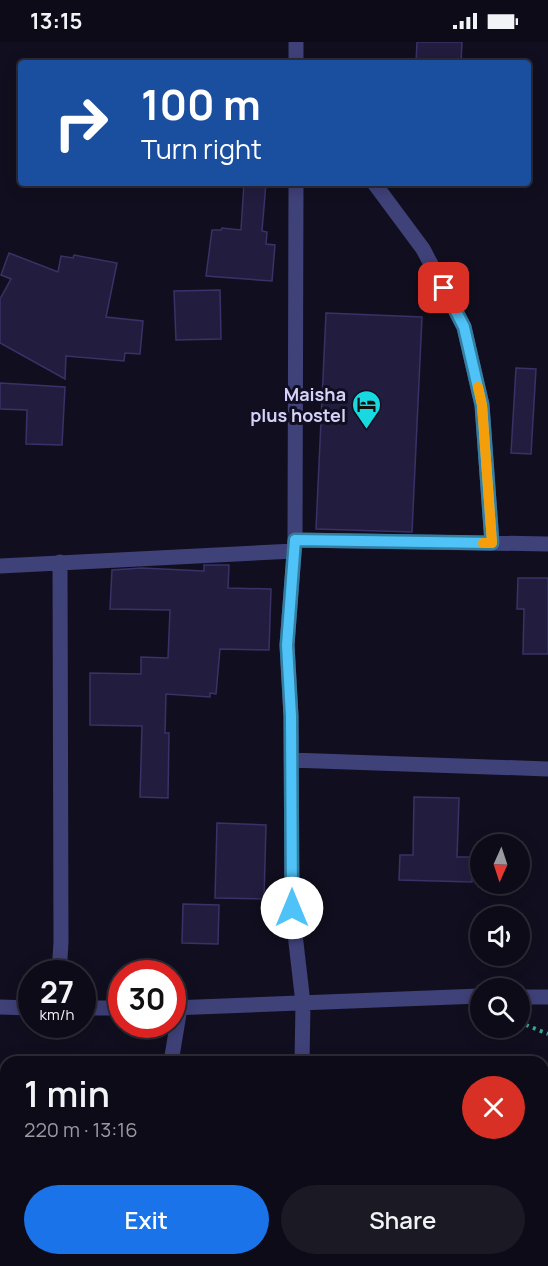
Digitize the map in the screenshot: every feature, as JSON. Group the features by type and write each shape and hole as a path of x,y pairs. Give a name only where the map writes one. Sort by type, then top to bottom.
{"street":[{"path":"296,42 296,60"},
{"path":"296,186 294,546 287,645 291,760 292,908 303,1003 302,1056"},
{"path":"376,186 423,249 464,327 482,405 492,543"},
{"path":"0,566 294,546 548,544"},
{"path":"60,562 60,960"},
{"path":"291,760 548,769"},
{"path":"186,1008 470,996"},
{"path":"530,997 548,997"},
{"path":"0,1007 18,1008"},
{"path":"172,1056 173,1038"}],"path":[{"path":"530,1027 548,1034"}],"building":[{"path":"417,42 462,42 461,60 416,60"},
{"path":"244,186 266,186 262,231 267,232 266,244 275,245 272,281 206,276 212,230 222,228 241,230"},
{"path":"9,253 58,272 61,256 73,258 74,255 117,263 106,317 143,321 140,354 125,353 124,361 66,356 65,379 0,343 0,299 11,279 1,275"},
{"path":"220,290 221,339 176,340 174,291"},
{"path":"326,313 422,317 412,532 316,529"},
{"path":"516,368 536,369 531,454 511,453"},
{"path":"0,383 65,387 62,445 26,444 27,410 0,409"},
{"path":"204,565 229,565 228,588 271,589 269,650 220,649 216,694 210,693 210,697 166,694 165,733 169,733 168,798 140,797 142,726 90,725 90,673 141,674 141,657 168,658 170,610 110,609 112,570 142,568 204,571"},
{"path":"518,578 548,578 548,654 523,654 524,609 517,609"},
{"path":"414,797 459,798 457,857 470,857 470,882 399,880 400,855 413,855"},
{"path":"217,823 266,825 264,899 215,898"},
{"path":"183,904 219,905 218,944 182,943"}],"slow traffic":[{"path":"478,387 482,405 492,543 483,543"}],"place":[{"name":"Maisha plus hostel","path":"367,430"}],"route":[{"path":"292,908 291,716 287,645 295,540 492,543 482,405 464,327 444,288"}]}
